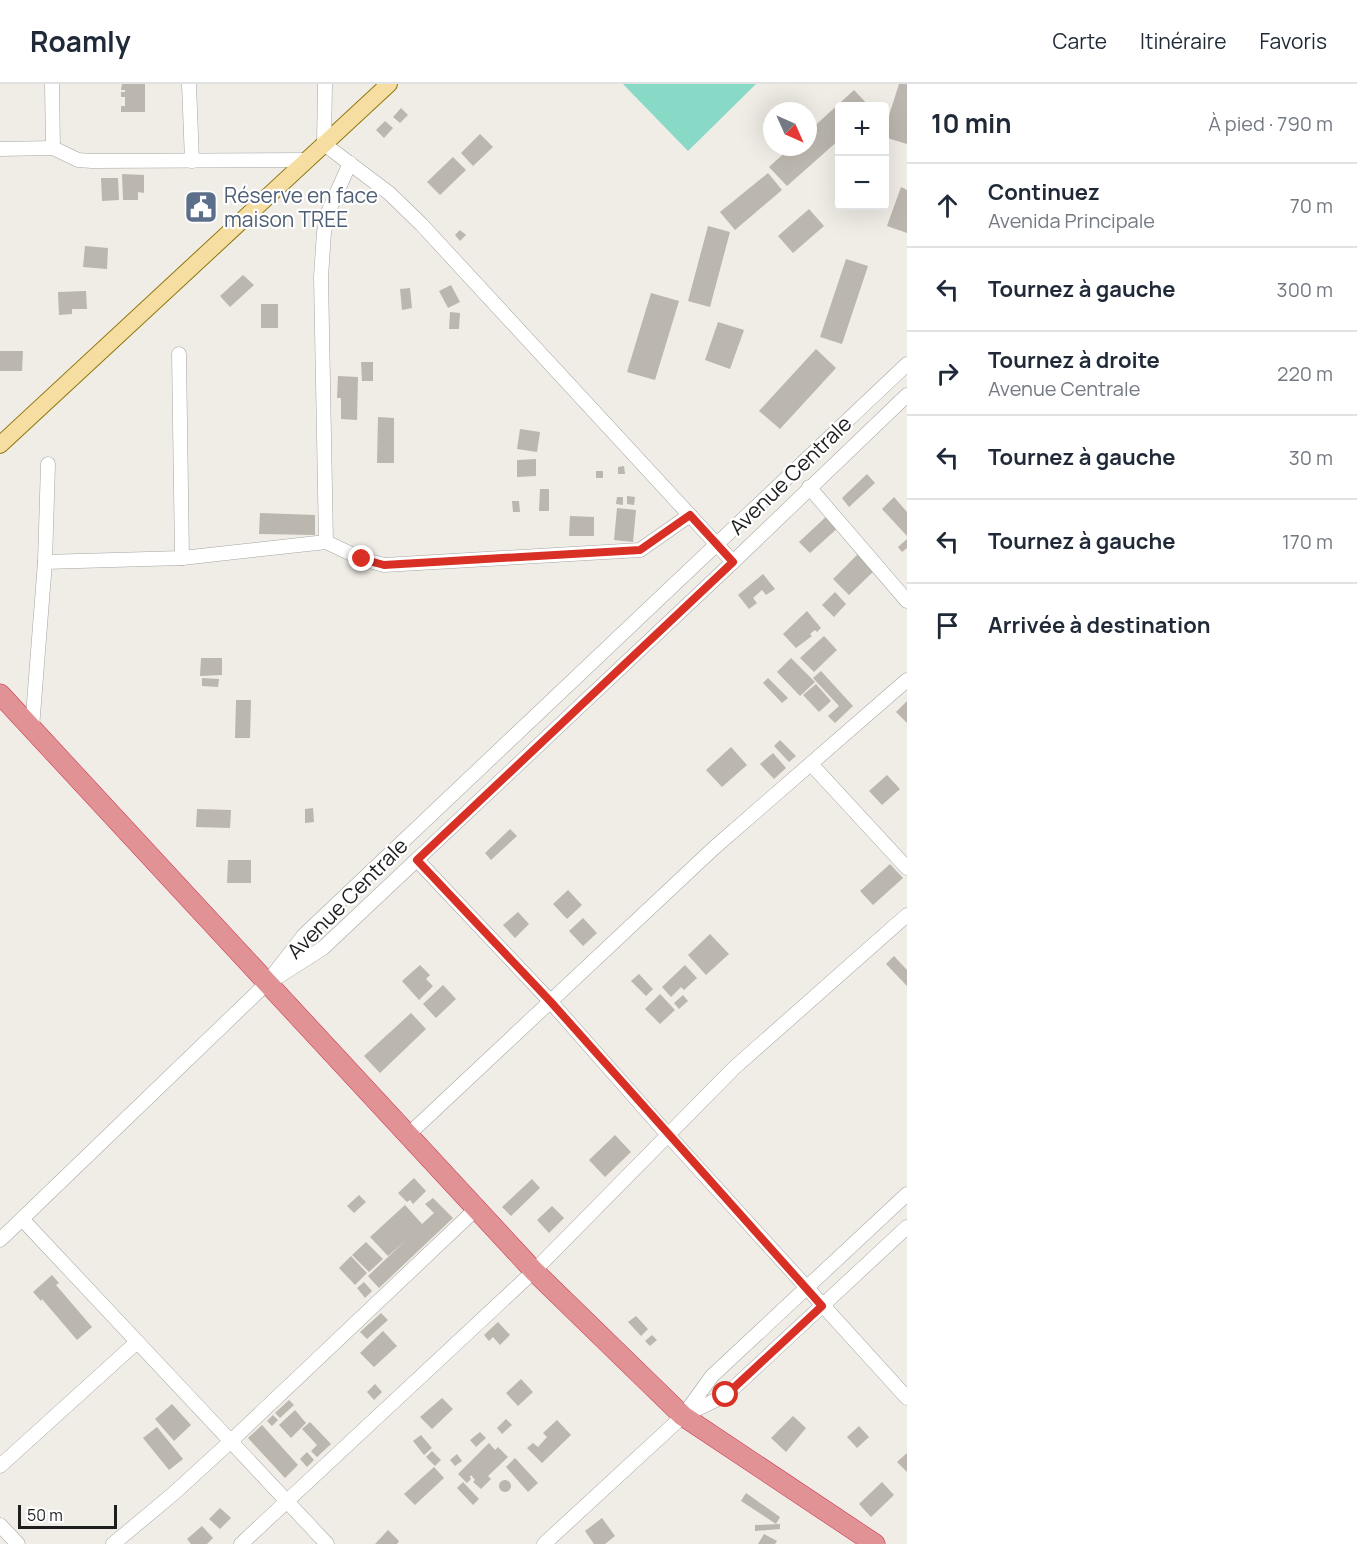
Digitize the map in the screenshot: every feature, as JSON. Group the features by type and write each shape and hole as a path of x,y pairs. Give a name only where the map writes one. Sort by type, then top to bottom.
{"highway":[{"path":"0,694 534,1271 683,1416 875,1544"}],"main road":[{"path":"0,445 389,84"}],"street":[{"path":"52,84 53,148"},
{"path":"189,84 192,161"},
{"path":"326,84 324,144 390,193 421,224 733,562"},
{"path":"0,148 53,148 66,155 85,160 308,160"},
{"path":"326,542 321,277 324,232 329,210 350,163"},
{"path":"179,354 182,558"},
{"name":"Avenue Centrale","path":"266,984 304,936 907,364"},
{"name":"Avenue Centrale","path":"266,984 323,948 907,395"},
{"path":"32,728 45,562 48,464"},
{"path":"809,487 907,601"},
{"path":"45,562 182,558 326,542 362,559 384,565 640,550 690,515"},
{"path":"409,1134 715,847 907,680"},
{"path":"811,764 907,868"},
{"path":"417,860 550,1001 907,1398"},
{"path":"241,1544 534,1271 734,1068 907,915"},
{"path":"0,1240 266,984"},
{"path":"544,1544 683,1416 712,1376 907,1194"},
{"path":"113,1544 231,1441 477,1208"},
{"path":"22,1219 327,1544"},
{"path":"683,1416 726,1395 907,1227"},
{"path":"0,1466 137,1342"},
{"path":"0,1524 18,1544"}],"green space":[{"path":"623,84 756,84 688,151"}],"building":[{"path":"122,84 145,84 145,112 121,112 121,106 125,106 125,97 121,97 121,92 125,92 121,90"},
{"path":"899,84 907,84 907,144 889,139 889,115"},
{"path":"854,90 865,102 841,102"},
{"path":"835,107 835,143 787,186 769,167 781,156 817,156 817,124"},
{"path":"401,108 408,115 400,123 393,117"},
{"path":"385,121 393,128 384,138 376,130"},
{"path":"480,134 493,147 473,166 461,153"},
{"path":"453,157 466,170 440,195 427,182"},
{"path":"768,173 782,190 735,230 720,212"},
{"path":"122,174 144,175 144,193 138,192 138,200 123,200"},
{"path":"101,178 118,178 119,200 102,201"},
{"path":"901,187 907,190 907,233 887,226"},
{"path":"809,209 824,226 793,253 778,236"},
{"path":"708,226 730,232 710,307 688,301"},
{"path":"460,230 466,235 460,241 455,235"},
{"path":"85,246 108,248 107,269 83,267"},
{"path":"846,259 868,266 842,344 820,337"},
{"path":"243,275 254,285 230,307 220,296"},
{"path":"451,285 460,302 448,308 439,291"},
{"path":"410,288 412,308 402,310 400,289"},
{"path":"86,291 87,309 72,309 72,314 59,315 58,292"},
{"path":"651,293 679,301 655,380 627,372"},
{"path":"261,304 278,304 278,328 261,328"},
{"path":"450,312 460,313 459,329 449,329"},
{"path":"718,322 744,330 730,369 705,360"},
{"path":"816,349 836,368 780,429 759,411"},
{"path":"0,351 23,351 22,371 0,371"},
{"path":"361,362 373,362 373,381 362,381"},
{"path":"338,376 358,377 357,420 341,419 341,398 337,398"},
{"path":"378,417 394,418 394,463 377,463"},
{"path":"520,429 540,432 537,452 517,449"},
{"path":"536,459 536,476 517,477 517,460"},
{"path":"624,466 625,474 618,474 618,467"},
{"path":"596,471 603,471 603,478 596,478"},
{"path":"867,474 875,483 849,507 842,498"},
{"path":"540,489 549,489 549,511 539,511"},
{"path":"627,496 635,497 634,505 627,504"},
{"path":"617,497 623,497 623,505 616,504"},
{"path":"894,497 907,512 907,536 882,509"},
{"path":"512,501 519,501 520,512 513,512"},
{"path":"617,508 636,510 633,542 614,540"},
{"path":"260,513 315,515 315,535 259,534"},
{"path":"829,514 840,526 810,553 799,542"},
{"path":"570,516 594,517 594,536 569,536"},
{"path":"907,539 907,548 902,552 898,547"},
{"path":"860,552 876,569 849,595 833,579"},
{"path":"763,574 775,589 766,595 762,590 753,598 757,603 749,609 738,595"},
{"path":"835,592 846,604 834,617 822,605"},
{"path":"807,611 821,628 810,634 812,636 796,648 783,634"},
{"path":"824,636 837,650 814,672 800,658"},
{"path":"201,658 222,658 222,675 200,676"},
{"path":"791,658 815,682 800,696 777,672"},
{"path":"821,671 853,706 835,723 828,716 839,706 813,678"},
{"path":"202,678 219,679 218,687 202,686"},
{"path":"768,678 788,698 782,703 763,683"},
{"path":"816,684 831,701 819,712 803,695"},
{"path":"236,700 251,700 250,738 235,738"},
{"path":"907,701 907,723 896,712"},
{"path":"780,740 796,756 789,762 774,746"},
{"path":"731,747 747,765 722,787 706,770"},
{"path":"773,753 786,768 774,779 760,764"},
{"path":"887,775 900,789 882,805 869,791"},
{"path":"313,808 314,822 305,823 305,809"},
{"path":"197,809 231,810 230,828 196,827"},
{"path":"510,829 517,836 491,860 485,853"},
{"path":"228,860 251,860 251,883 227,883"},
{"path":"890,864 903,878 873,905 860,891"},
{"path":"568,890 582,905 567,919 553,904"},
{"path":"518,912 529,924 515,938 503,925"},
{"path":"583,918 597,933 583,946 569,931"},
{"path":"710,934 729,954 706,975 688,955"},
{"path":"894,956 907,970 907,986 886,964"},
{"path":"420,965 430,975 426,979 433,986 419,1000 402,981"},
{"path":"685,965 697,978 684,990 681,987 671,997 662,987"},
{"path":"639,974 653,989 646,996 631,981"},
{"path":"443,985 456,999 436,1018 423,1004"},
{"path":"660,994 675,1010 660,1024 645,1009"},
{"path":"683,995 688,1001 679,1009 674,1003"},
{"path":"411,1013 426,1029 380,1073 364,1056"},
{"path":"615,1135 631,1152 605,1177 589,1160"},
{"path":"414,1178 426,1191 413,1204 410,1200 407,1202 398,1193"},
{"path":"532,1179 540,1188 511,1216 502,1207"},
{"path":"359,1195 366,1202 354,1213 347,1206"},
{"path":"433,1198 453,1218 379,1288 368,1276 407,1239 388,1256 370,1237 405,1205 422,1224 434,1213 425,1204"},
{"path":"552,1206 564,1218 549,1233 537,1220"},
{"path":"366,1242 383,1259 369,1272 352,1255"},
{"path":"351,1256 367,1273 355,1285 339,1268"},
{"path":"52,1275 59,1283 56,1285 92,1327 77,1340 42,1299 41,1301 33,1292"},
{"path":"364,1282 372,1291 365,1298 357,1288"},
{"path":"381,1313 388,1320 367,1339 360,1332"},
{"path":"636,1316 648,1329 641,1336 628,1322"},
{"path":"498,1322 510,1335 500,1345 493,1337 489,1341 484,1335"},
{"path":"383,1331 397,1346 374,1367 360,1353"},
{"path":"652,1335 657,1340 650,1346 645,1341"},
{"path":"521,1379 533,1392 518,1406 506,1393"},
{"path":"375,1384 382,1392 374,1400 367,1392"},
{"path":"442,1398 453,1409 432,1429 420,1417"},
{"path":"289,1400 294,1405 280,1418 275,1413"},
{"path":"172,1404 191,1425 174,1441 155,1419"},
{"path":"295,1410 306,1423 291,1438 279,1425"},
{"path":"273,1415 278,1420 272,1426 267,1421"},
{"path":"793,1416 806,1428 786,1452 771,1438"},
{"path":"506,1419 512,1425 502,1434 497,1428"},
{"path":"557,1420 571,1435 542,1463 527,1448 533,1443 538,1447 547,1437 543,1433"},
{"path":"310,1422 331,1444 317,1457 311,1451 317,1445 302,1429"},
{"path":"262,1425 298,1465 285,1478 248,1438"},
{"path":"859,1426 869,1437 857,1448 847,1437"},
{"path":"157,1427 183,1459 169,1470 143,1438"},
{"path":"480,1432 486,1438 476,1447 470,1440"},
{"path":"421,1435 432,1448 424,1455 413,1441"},
{"path":"489,1443 495,1450 498,1447 508,1457 488,1476 491,1479 481,1489 473,1482 475,1480 471,1475 467,1483 458,1474"},
{"path":"432,1451 441,1460 435,1466 426,1457"},
{"path":"307,1452 314,1460 307,1467 300,1459"},
{"path":"907,1453 907,1472 897,1462"},
{"path":"457,1454 462,1461 455,1466 450,1460"},
{"path":"515,1458 538,1483 528,1492 506,1467"},
{"path":"434,1467 444,1478 415,1505 404,1494"},
{"path":"505,1480 511,1486 505,1492 499,1486"},
{"path":"463,1482 479,1499 473,1505 457,1488"},
{"path":"882,1482 894,1495 871,1517 859,1504"},
{"path":"746,1493 780,1517 776,1524 741,1501"},
{"path":"220,1508 231,1518 220,1529 209,1519"},
{"path":"602,1518 615,1536 605,1544 594,1544 585,1531"},
{"path":"780,1524 780,1529 755,1531 755,1525"},
{"path":"202,1526 213,1538 207,1544 191,1544 187,1539"},
{"path":"388,1530 399,1541 397,1544 375,1544"},
{"path":"764,1534 777,1541 775,1544 758,1544"}],"place":[{"name":"Réserve en face maison TREE","path":"201,207"}],"route":[{"path":"362,559 384,565 640,550 690,515 733,562 417,860 550,1001 822,1306 726,1395"}]}
